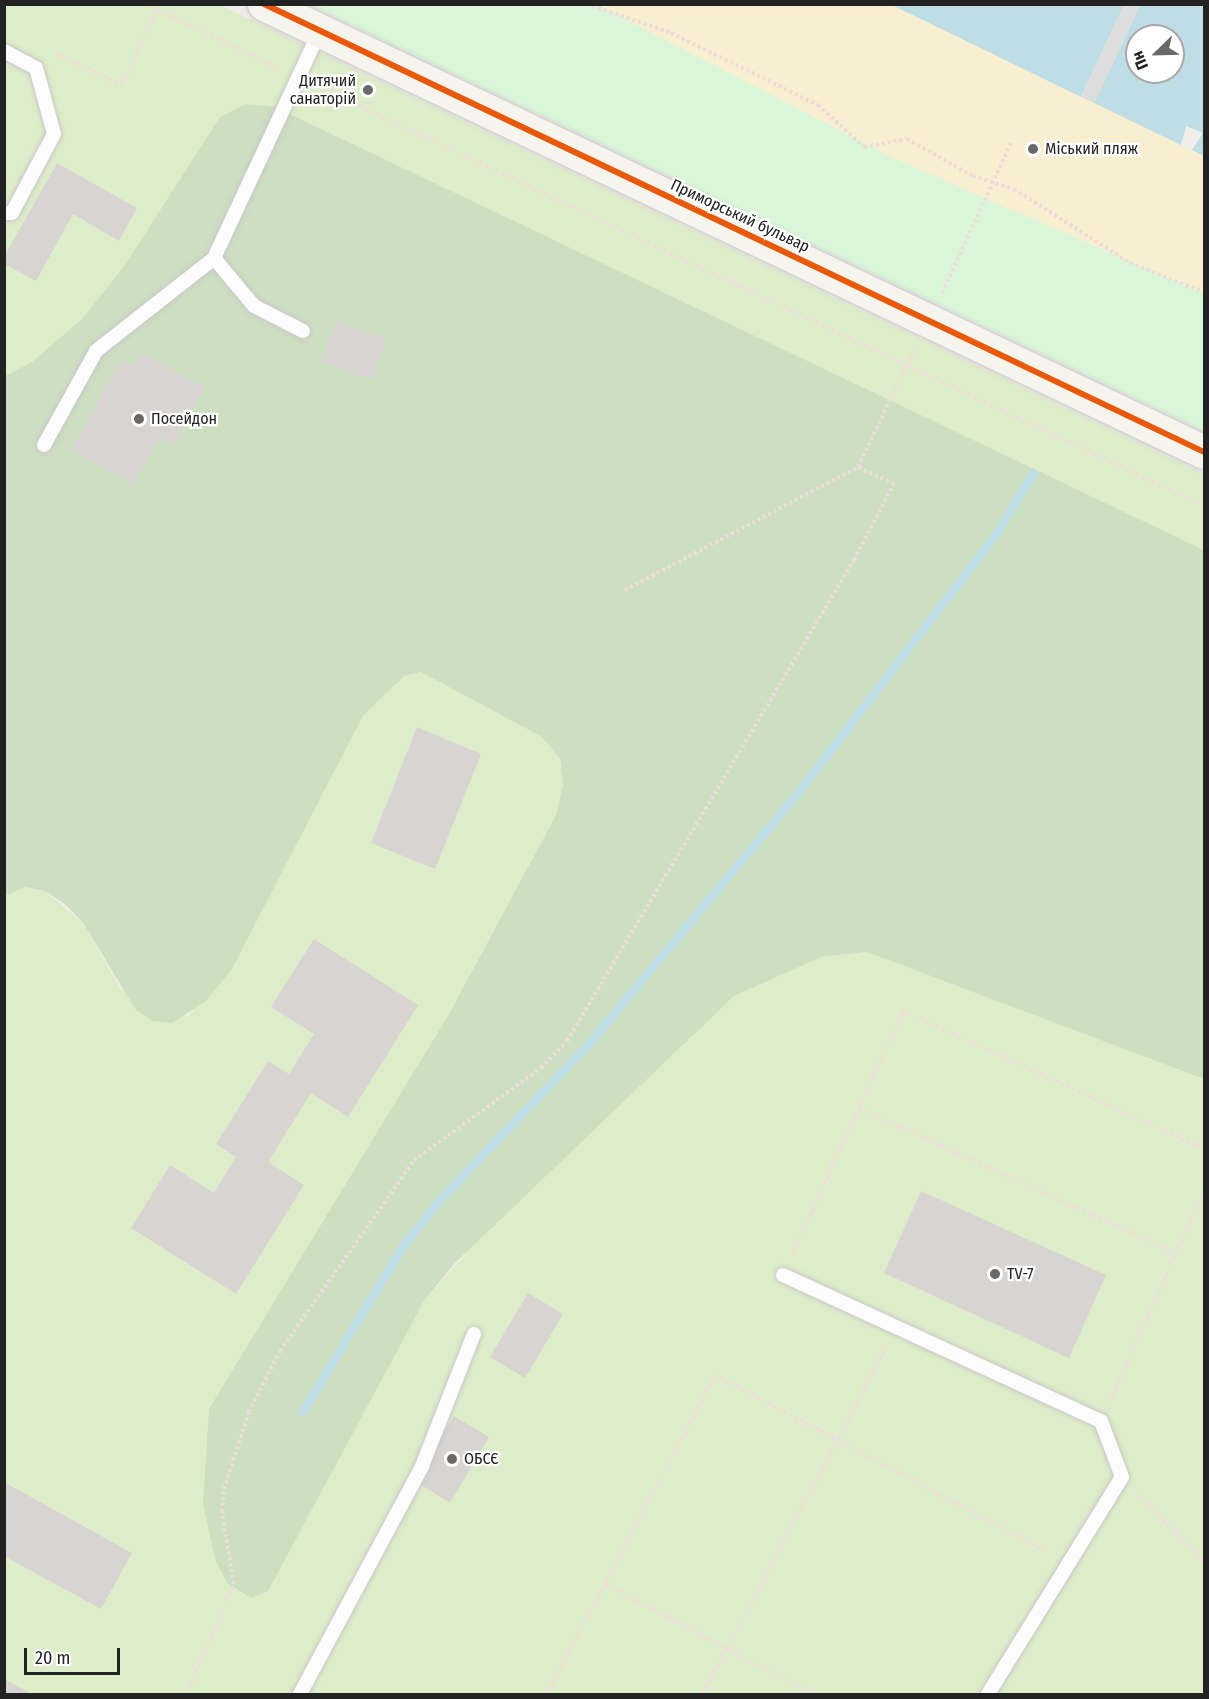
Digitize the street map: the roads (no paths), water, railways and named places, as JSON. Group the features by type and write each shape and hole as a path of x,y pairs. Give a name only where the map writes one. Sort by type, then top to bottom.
{"street":[{"name":"Приморський бульвар","path":"264,4 1204,452"}],"lane":[{"path":"44,445 96,351 214,258 321,31"},
{"path":"4,51 36,68 54,134 12,213 4,213"},
{"path":"214,258 254,306 303,331"},
{"path":"783,1275 1101,1421 1122,1477 988,1695"},
{"path":"300,1695 422,1466 474,1334"}],"water":[{"path":"892,5 1124,5 1081,97"},
{"path":"1140,5 1204,5 1204,156 1192,150 1203,133 1186,126 1181,145 1094,103 1125,37 1125,84 1185,84 1185,24 1131,24"}],"waterway":[{"path":"302,1412 402,1247 440,1199 589,1043 799,791 995,535 1033,473"}],"place":[{"name":"Дитячий санаторій","path":"368,90"},
{"name":"Міський пляж","path":"1033,149"},
{"name":"Посейдон","path":"139,419"},
{"name":"TV-7","path":"995,1274"},
{"name":"ОБСЄ","path":"452,1459"}]}
